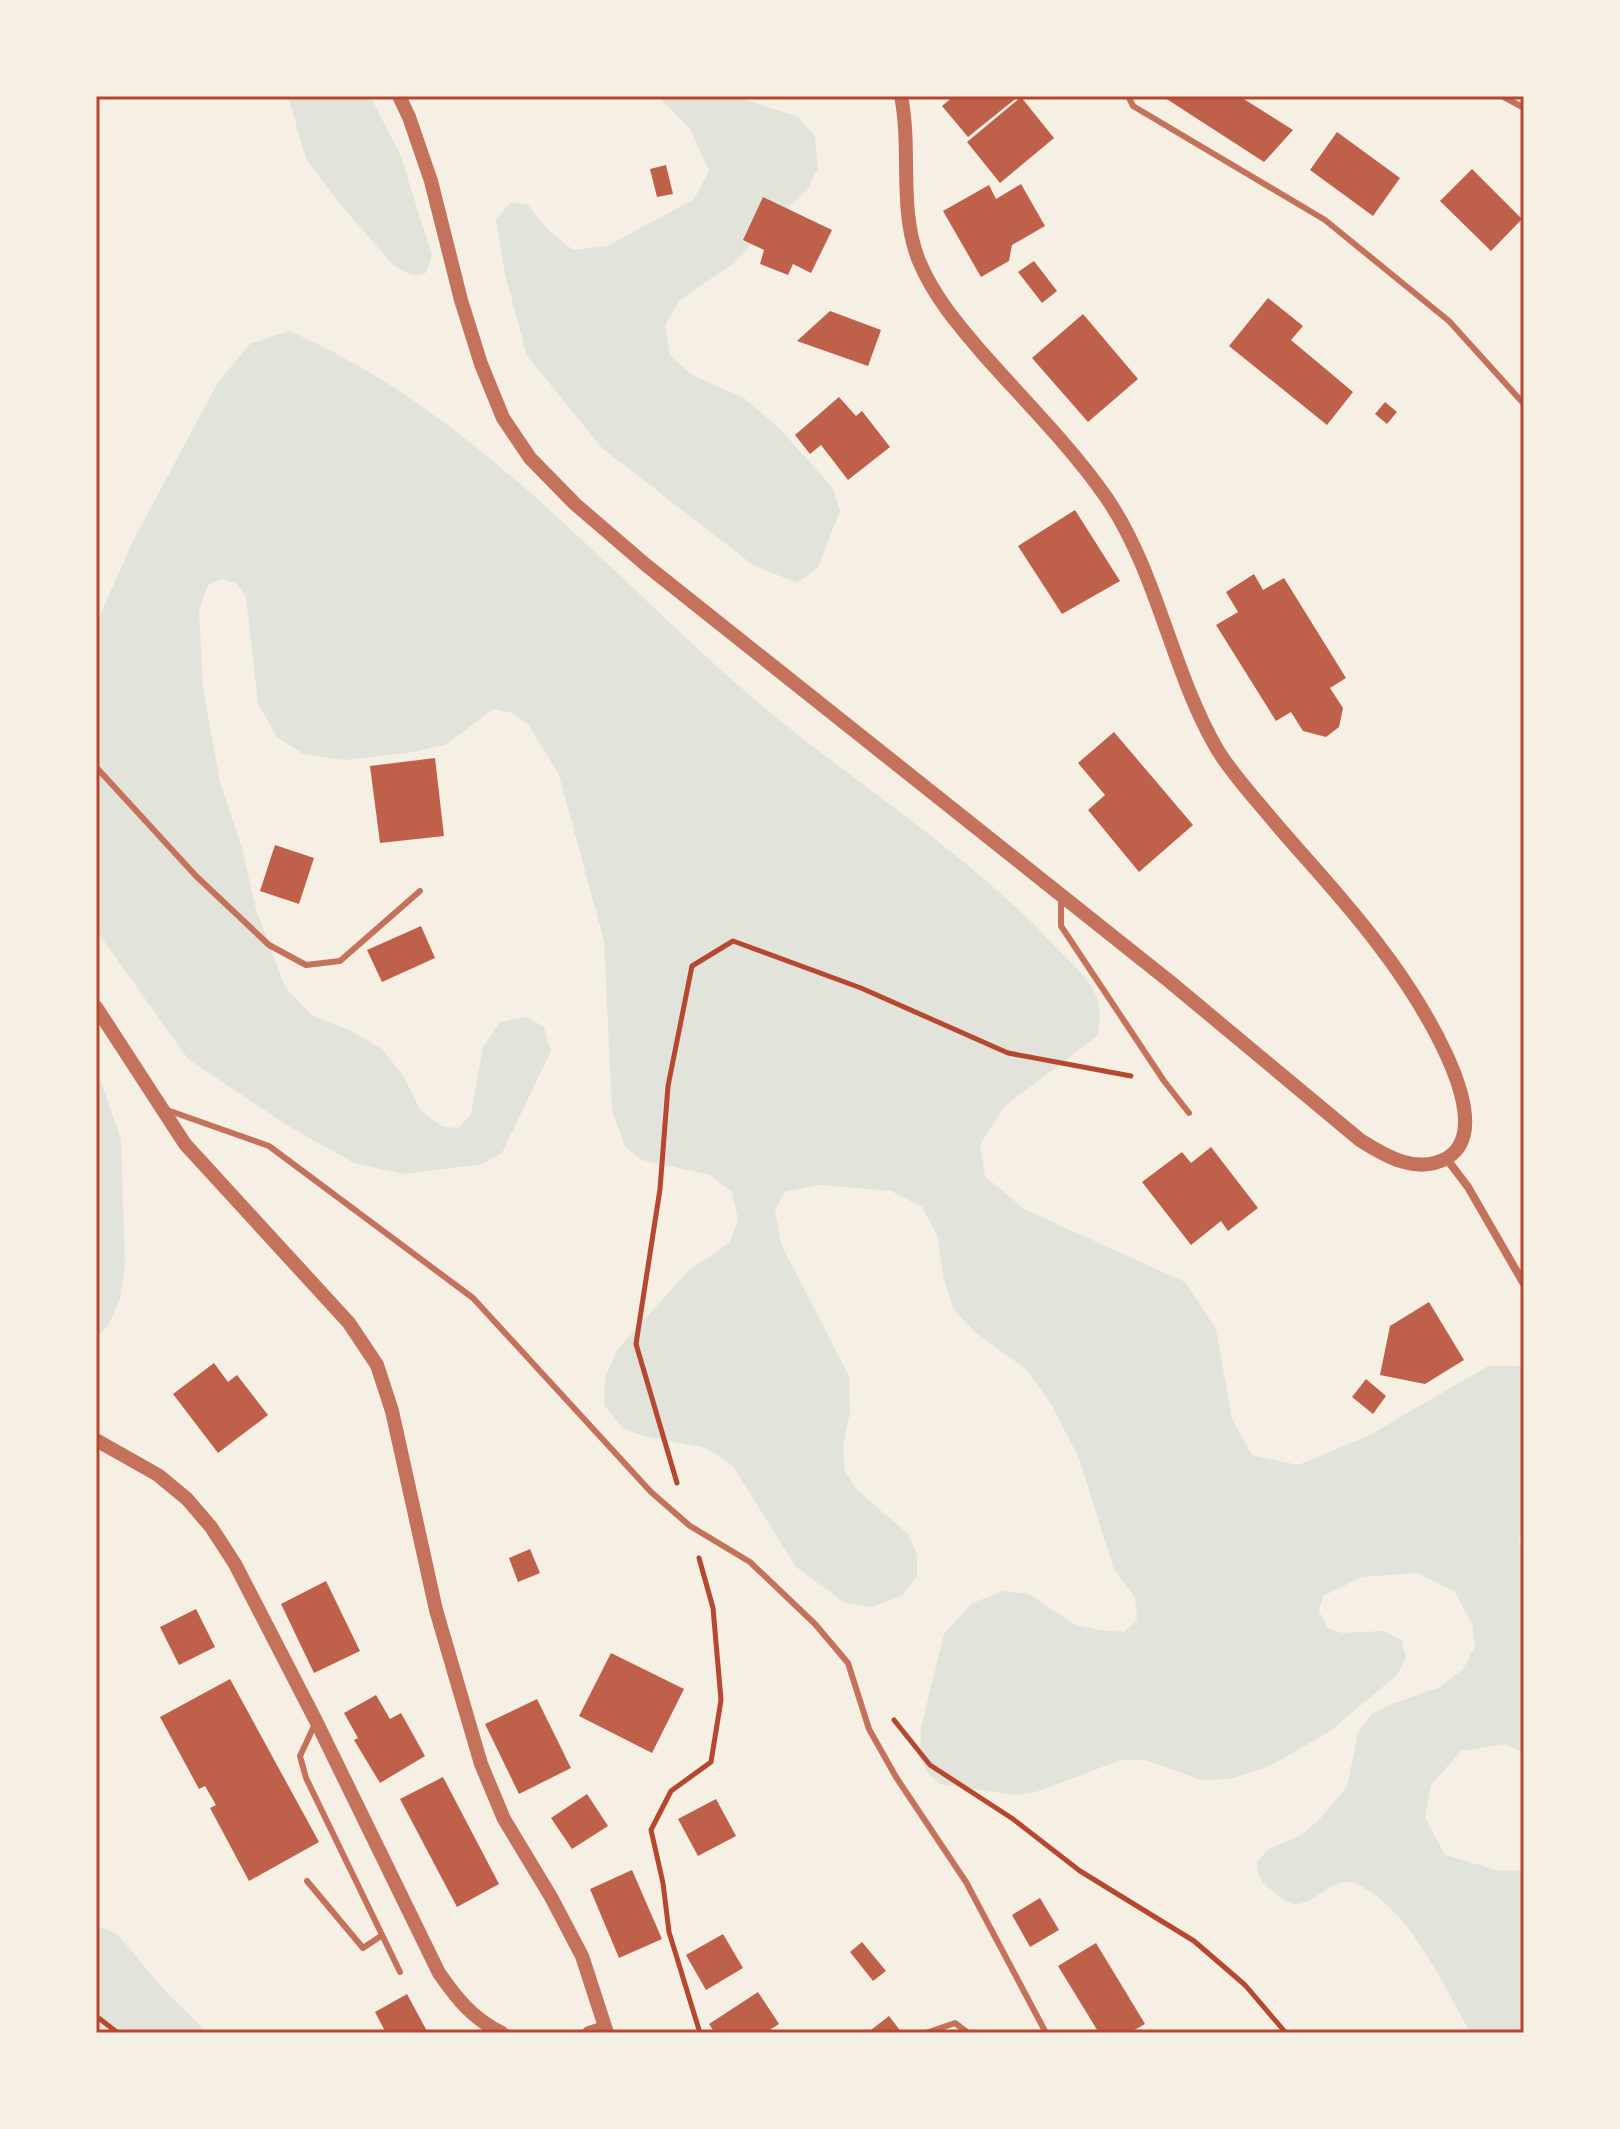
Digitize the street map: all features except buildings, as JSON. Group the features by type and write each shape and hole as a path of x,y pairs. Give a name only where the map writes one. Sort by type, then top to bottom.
{"street":[{"path":"399,96 431,181 461,300 481,364 503,418 530,458 575,504 646,565 1238,1037 1360,1140 1384,1155 1406,1163 1431,1163 1446,1158 1460,1146 1466,1114 1458,1086 1428,1019 1382,949 1252,796 1218,750 1181,669 1141,565 1113,508 1082,467 954,319 924,272 913,246 907,217 907,137 901,96"},
{"path":"96,1007 185,1144 349,1323 377,1365 392,1411 436,1610 481,1764 504,1819 582,1956 606,2031 589,2033"},
{"path":"1446,1158 1468,1187 1524,1284"},
{"path":"96,1440 158,1475 187,1499 211,1527 235,1564 316,1721 439,1973 462,2006 502,2033"}],"lane":[{"path":"1128,96 1133,106 1325,220 1449,321 1524,404"},
{"path":"1502,96 1524,108"},
{"path":"96,767 196,876 269,945 306,965 340,961 420,891"},
{"path":"1061,895 1061,926 1164,1081 1189,1113"},
{"path":"160,1108 269,1146 473,1298 651,1492 690,1526 750,1562 815,1624 848,1663 869,1729 896,1777 966,1882 1046,2033"},
{"path":"316,1721 300,1756 306,1778 400,1972"},
{"path":"307,1881 363,1948 381,1936"},
{"path":"926,2033 955,2023 968,2033"}],"path":[{"path":"700,2033 669,1932 663,1883 651,1830 671,1791 711,1762 721,1700 713,1608 636,1344 660,1189 668,1086 692,966 733,941 861,988 1008,1053 1164,1081"},
{"path":"885,1708 930,1765 1013,1819 1080,1871 1194,1941 1245,1985 1286,2033"},
{"path":"96,2016 118,2033"}],"shaded area":[{"path":"288,96 370,96 400,154 432,255 426,273 413,276 394,266 341,205 306,159"},
{"path":"658,96 734,96 798,117 815,136 818,168 808,188 731,265 680,300 665,325 670,355 692,375 744,398 781,430 833,488 840,511 818,567 797,583 753,565 602,448 527,356 505,274 496,220 510,203 527,204 549,231 573,250 607,246 694,199 709,171 690,129"},
{"path":"289,331 355,364 416,402 475,446 531,493 746,692 977,873 1085,978 1098,1002 1100,1016 1097,1036 1004,1107 980,1145 985,1176 1024,1209 1185,1282 1216,1329 1232,1418 1252,1455 1298,1465 1366,1437 1488,1366 1520,1366 1524,1370 1524,1515 1519,1544 1524,1553 1524,1753 1505,1744 1461,1751 1431,1785 1425,1817 1445,1855 1500,1871 1524,1870 1524,2033 1471,2033 1423,1949 1392,1910 1375,1895 1347,1882 1331,1887 1309,1901 1293,1904 1265,1885 1258,1870 1257,1861 1269,1849 1301,1835 1318,1821 1347,1787 1358,1732 1372,1714 1438,1688 1463,1669 1475,1646 1472,1624 1455,1592 1417,1573 1362,1577 1323,1596 1319,1611 1328,1628 1342,1633 1384,1631 1402,1640 1406,1658 1397,1675 1329,1732 1268,1767 1229,1779 1201,1780 1146,1760 1121,1760 1036,1792 1014,1795 940,1784 928,1773 920,1758 921,1727 944,1634 972,1603 1004,1591 1029,1594 1074,1624 1099,1630 1124,1632 1137,1620 1135,1597 1114,1570 1079,1458 1052,1406 1027,1370 975,1332 954,1310 944,1280 937,1235 922,1207 891,1191 820,1185 785,1192 775,1210 781,1244 849,1376 850,1412 843,1447 845,1471 856,1489 908,1534 917,1554 917,1576 902,1596 872,1607 843,1602 796,1567 733,1466 706,1448 643,1436 623,1428 604,1405 605,1378 617,1350 688,1271 730,1242 738,1219 732,1192 710,1175 642,1160 625,1147 612,1110 604,941 559,775 528,724 512,713 494,709 446,744 415,752 345,760 303,754 277,737 258,704 246,597 237,584 223,579 208,585 199,611 203,688 220,782 243,852 256,909 285,987 312,1015 351,1031 382,1049 403,1075 420,1110 443,1127 459,1128 471,1114 483,1047 500,1022 527,1017 544,1027 551,1051 502,1153 483,1164 403,1174 354,1163 288,1126 188,1059 96,930 96,624 132,543 218,382 250,344"},
{"path":"96,1068 121,1139 125,1264 120,1299 109,1324 96,1339"},
{"path":"96,1925 117,1934 166,1992 208,2033 96,2033"}]}
